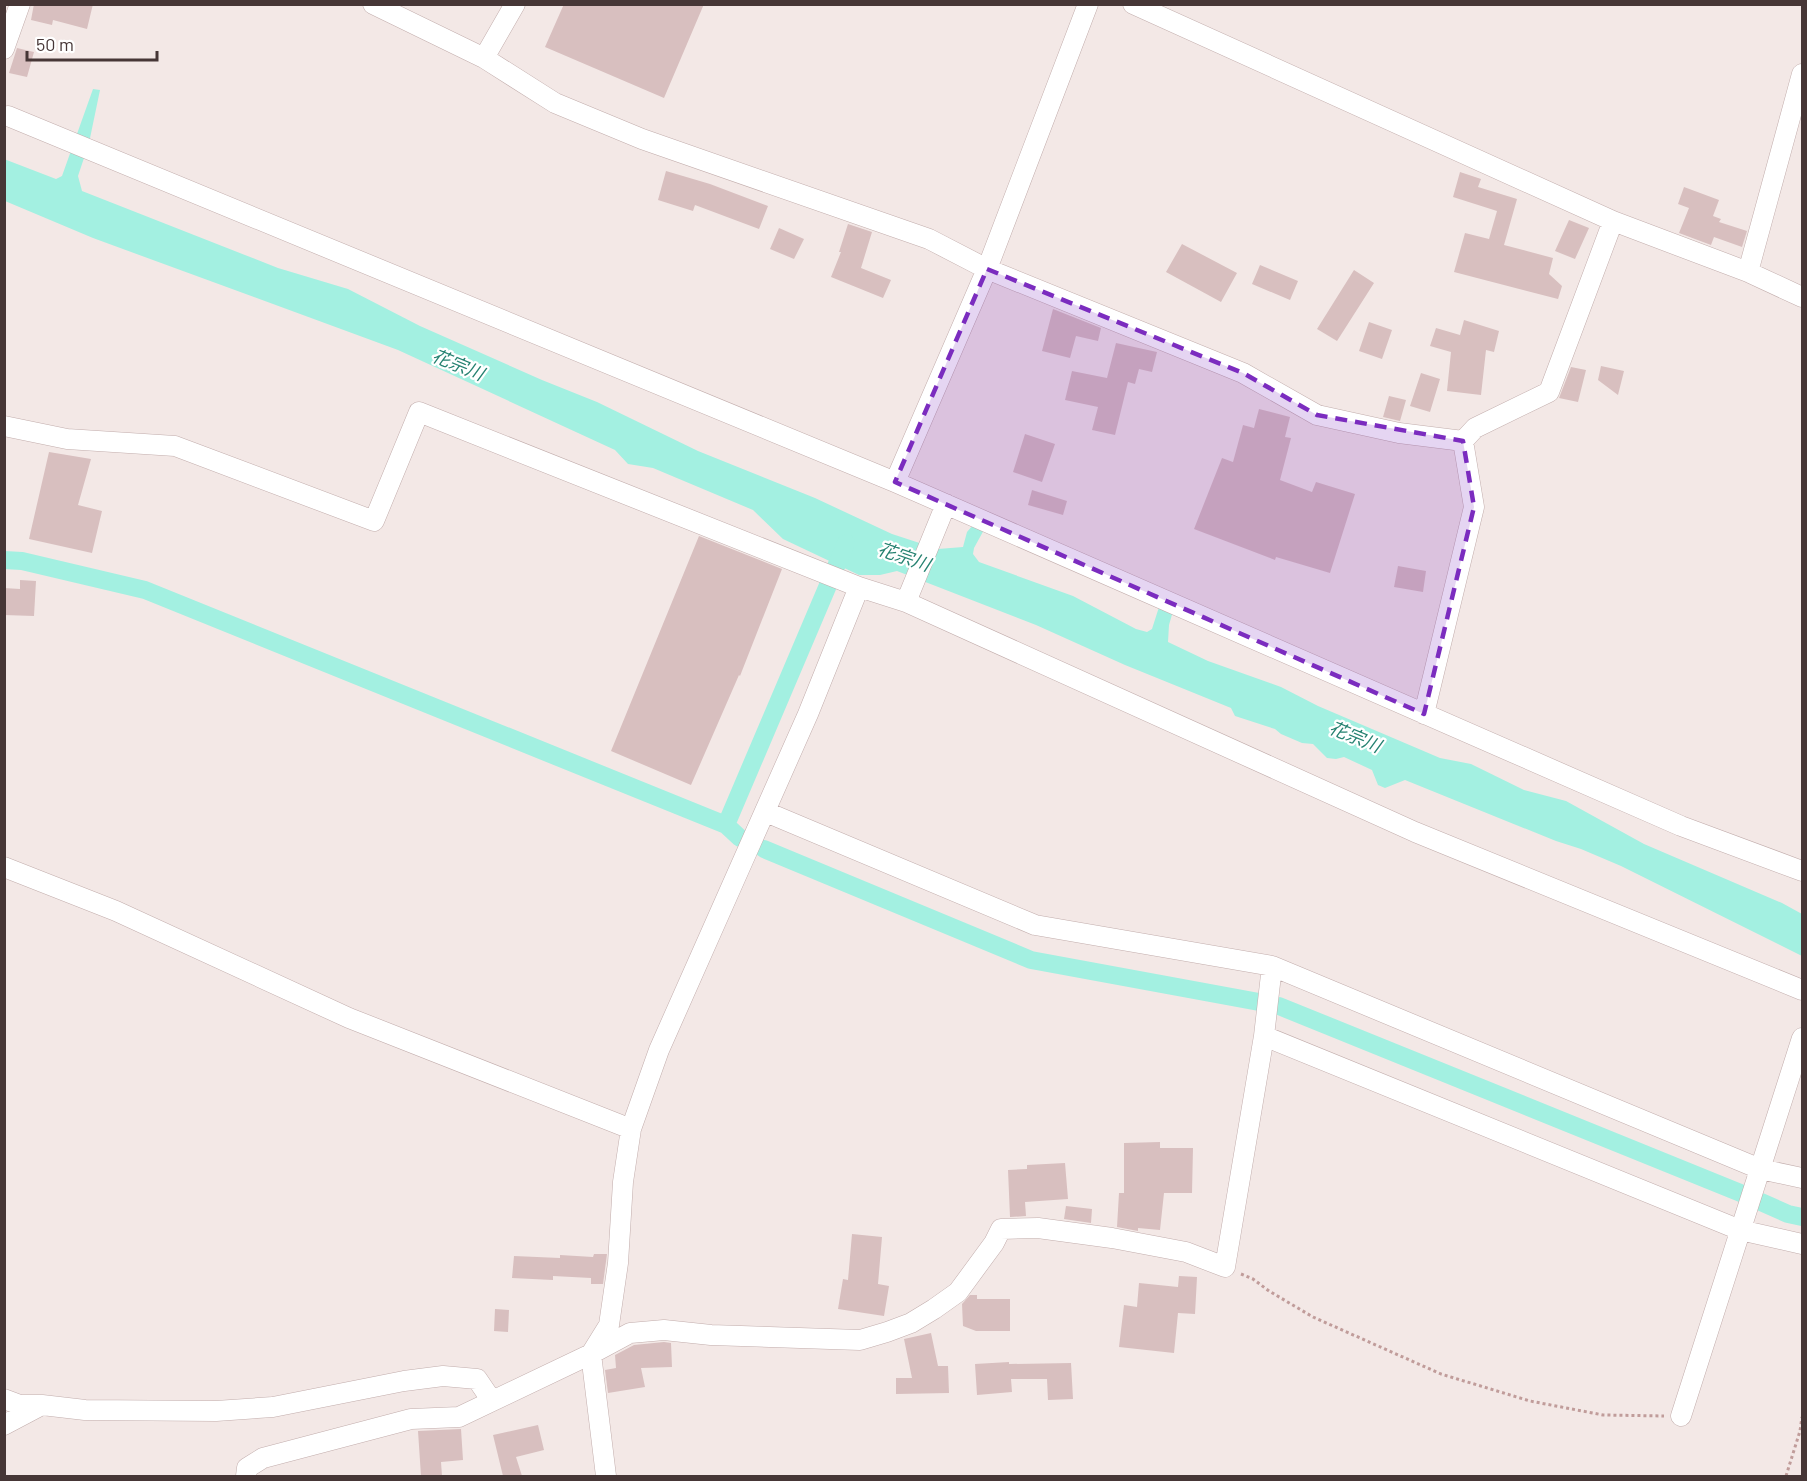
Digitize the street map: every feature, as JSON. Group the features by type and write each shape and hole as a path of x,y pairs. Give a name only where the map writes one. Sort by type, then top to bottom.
{"street":[{"path":"4,49 20,4"},
{"path":"373,4 484,58 555,102 631,135 929,240 1243,373 1317,415 1399,433 1463,441"},
{"path":"484,58 515,4"},
{"path":"895,482 1000,233 1088,4"},
{"path":"1133,4 1613,221 1748,272 1803,297"},
{"path":"1748,272 1803,74"},
{"path":"8,116 895,482 943,511 1424,714 1681,826 1803,871"},
{"path":"1463,441 1476,428 1549,392 1613,221"},
{"path":"4,426 67,439 175,446 374,521 419,412 859,587 908,595 1415,832 1803,990"},
{"path":"1424,714 1474,507 1463,441"},
{"path":"908,595 943,511"},
{"path":"606,1476 591,1354 609,1325 618,1263 624,1182 631,1129 659,1050 766,812 859,587"},
{"path":"766,812 1035,925 1272,966 1760,1170 1803,1178"},
{"path":"4,867 116,911 349,1018 631,1129"},
{"path":"246,1476 247,1468 263,1458 411,1419 459,1417 630,1333 664,1330 711,1335 860,1340 887,1332 911,1323 958,1292 1001,1229 1038,1228 1112,1238 1186,1252 1225,1268 1264,1036 1272,966"},
{"path":"1264,1036 1740,1230 1803,1244"},
{"path":"1681,1416 1803,1038"},
{"path":"4,1399 20,1405 85,1410 216,1411 273,1407 404,1381 443,1376 477,1379 492,1401"},
{"path":"4,1425 42,1405"}],"path":[{"path":"1225,1268 1253,1279 1314,1317 1441,1374 1530,1401 1602,1415 1681,1416"},
{"path":"1786,1476 1803,1417"}],"highlighted area":[{"path":"987,269 1243,373 1317,415 1463,441 1474,507 1424,714 895,482"}],"water":[{"name":"花宗川","path":"93,89 100,90 89,143 78,176 82,191 278,268 348,289 420,326 597,402 698,451 815,498 892,534 938,549 963,547 967,532 973,525 985,528 974,548 973,554 979,562 1073,596 1136,629 1147,632 1152,629 1159,607 1173,611 1168,642 1208,661 1281,687 1318,706 1440,758 1471,764 1524,790 1566,801 1644,844 1782,903 1802,914 1802,956 1621,866 1581,849 1405,780 1385,788 1378,785 1372,770 1344,757 1327,758 1313,744 1302,743 1275,729 1235,716 1231,708 1125,665 1036,625 897,571 880,575 859,575 783,539 753,510 653,468 628,464 615,450 398,350 93,238 5,201 4,159 56,179 62,176"}],"building":[{"path":"34,4 93,4 87,29 53,20 52,25 31,20"},
{"path":"564,4 704,4 664,98 545,47"},
{"path":"17,48 34,52 27,77 9,73"},
{"path":"666,171 710,184 768,206 759,229 695,205 693,211 658,200"},
{"path":"1460,172 1481,179 1478,187 1517,199 1504,245 1553,258 1549,274 1562,286 1558,299 1454,272 1465,233 1489,239 1497,211 1453,197"},
{"path":"1684,187 1719,200 1713,216 1721,219 1719,222 1747,231 1742,247 1714,237 1711,245 1679,233 1689,208 1678,204"},
{"path":"1569,220 1589,228 1575,259 1555,251"},
{"path":"848,224 872,232 861,268 891,280 883,298 831,277 841,252 839,252"},
{"path":"779,228 804,239 794,259 770,249"},
{"path":"1182,244 1237,273 1221,302 1166,272"},
{"path":"1260,265 1298,281 1290,300 1252,284"},
{"path":"1354,270 1374,283 1337,341 1317,329"},
{"path":"1053,309 1101,328 1098,341 1076,336 1070,358 1042,351"},
{"path":"1464,320 1499,331 1494,352 1486,350 1481,395 1447,391 1451,352 1430,346 1436,328 1460,335"},
{"path":"1369,322 1392,330 1382,359 1359,351"},
{"path":"1116,343 1157,352 1152,372 1139,369 1135,384 1128,382 1115,435 1092,430 1098,407 1065,400 1072,371 1107,378"},
{"path":"1601,366 1624,371 1618,395 1598,380"},
{"path":"1571,367 1586,370 1578,402 1559,398"},
{"path":"1421,373 1440,379 1430,412 1410,406"},
{"path":"1389,396 1406,400 1400,421 1383,417"},
{"path":"1259,409 1290,417 1285,437 1291,438 1280,480 1312,492 1316,482 1355,494 1330,573 1276,557 1275,560 1194,529 1222,458 1233,462 1243,425 1254,428"},
{"path":"1025,434 1055,444 1042,482 1013,472"},
{"path":"49,452 91,459 78,505 102,511 92,553 29,539"},
{"path":"1032,490 1067,501 1063,515 1028,505"},
{"path":"699,536 782,569 740,676 691,785 611,751"},
{"path":"1398,566 1426,571 1423,592 1394,587"},
{"path":"20,580 36,581 34,616 4,615 4,588 20,589"},
{"path":"1160,1142 1160,1148 1193,1148 1192,1193 1164,1193 1160,1230 1138,1228 1138,1231 1117,1227 1119,1193 1124,1193 1124,1143"},
{"path":"1065,1163 1068,1199 1025,1202 1026,1216 1010,1217 1008,1170 1027,1169 1027,1165"},
{"path":"1066,1206 1092,1209 1091,1223 1064,1219"},
{"path":"852,1234 882,1237 878,1284 889,1286 884,1316 838,1309 843,1279 848,1280"},
{"path":"594,1254 607,1254 603,1284 591,1284 591,1278 553,1276 553,1280 512,1278 514,1256 560,1258 560,1255 593,1257"},
{"path":"1179,1276 1197,1277 1195,1314 1178,1313 1174,1353 1119,1347 1124,1305 1137,1307 1139,1283 1178,1287"},
{"path":"970,1295 977,1295 977,1299 1010,1299 1010,1331 976,1331 963,1326 962,1304"},
{"path":"495,1309 509,1310 508,1332 494,1331"},
{"path":"931,1333 938,1366 948,1366 949,1393 896,1394 896,1378 912,1378 904,1339"},
{"path":"671,1343 672,1367 641,1368 645,1387 608,1393 605,1370 616,1368 615,1355 634,1345"},
{"path":"1009,1362 1009,1364 1071,1363 1073,1399 1048,1400 1047,1379 1011,1379 1012,1392 977,1395 975,1364"},
{"path":"538,1425 544,1450 516,1457 522,1476 503,1476 493,1435"},
{"path":"461,1429 463,1460 441,1462 442,1476 421,1476 418,1431"}],"waterway":[{"path":"4,560 22,561 145,590 726,825 846,543"},
{"path":"726,825 740,838"},
{"path":"764,849 1031,960 1259,1002"},
{"path":"1279,1006 1743,1194"},
{"path":"1761,1202 1788,1214 1802,1217"}]}
